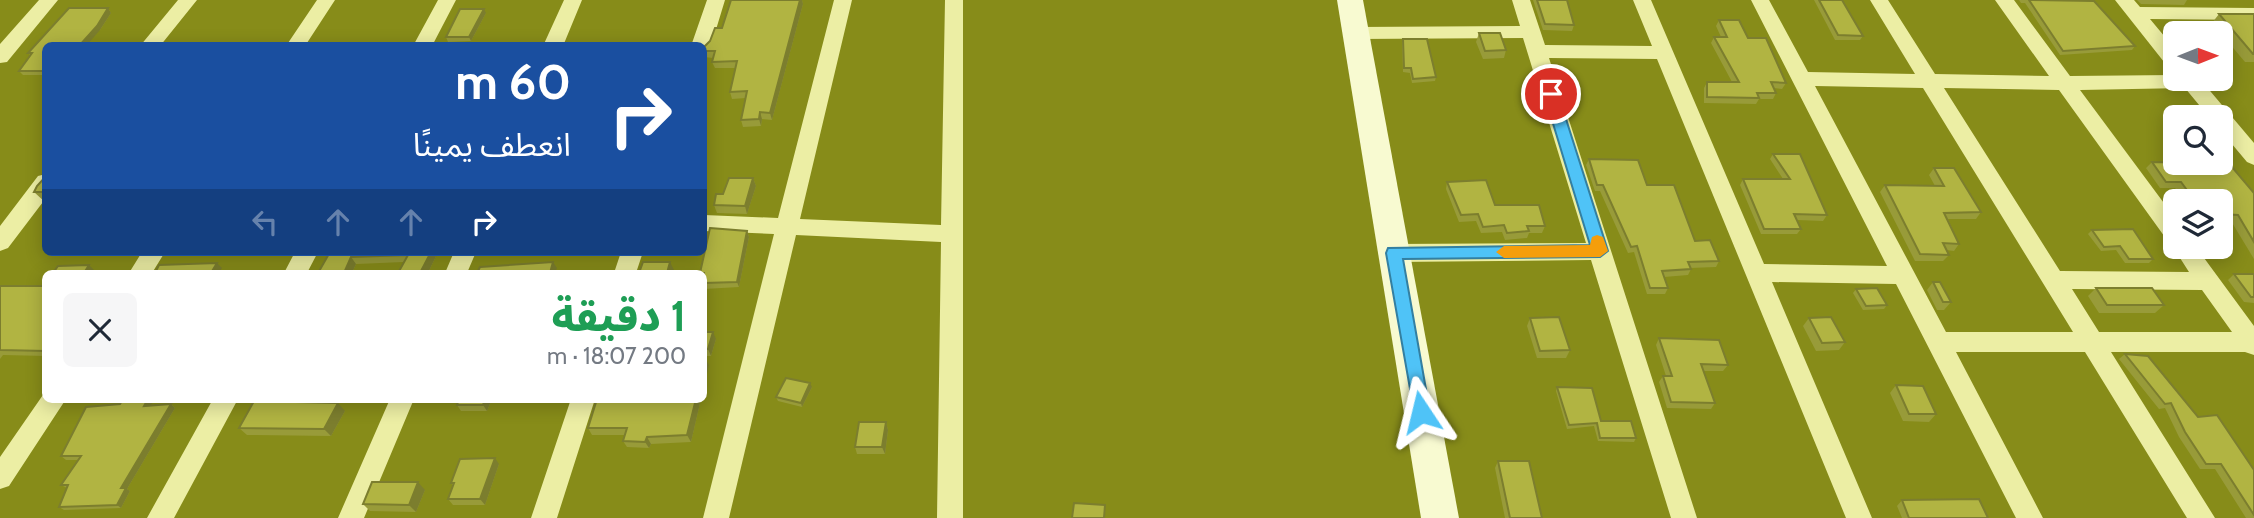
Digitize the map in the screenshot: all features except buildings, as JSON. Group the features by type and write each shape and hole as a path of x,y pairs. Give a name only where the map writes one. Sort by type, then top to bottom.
{"street":[{"path":"0,57 49,0"},
{"path":"152,42 188,0"},
{"path":"298,42 326,0"},
{"path":"424,42 447,0"},
{"path":"555,42 573,0"},
{"path":"702,42 716,0"},
{"path":"716,518 843,0"},
{"path":"950,518 954,0"},
{"path":"1350,0 1440,518"},
{"path":"1521,0 1684,518"},
{"path":"1642,0 1859,518"},
{"path":"1760,0 2030,518"},
{"path":"1879,0 2202,518"},
{"path":"2004,0 2163,218"},
{"path":"2130,7 2254,14"},
{"path":"2130,7 2163,47"},
{"path":"1356,33 1534,41 1664,53"},
{"path":"1801,79 2065,83 2163,81"},
{"path":"2199,91 2254,157"},
{"path":"0,243 42,187"},
{"path":"707,223 952,234"},
{"path":"1394,253 1600,251"},
{"path":"2192,259 2253,344"},
{"path":"1756,273 1903,275"},
{"path":"2054,280 2208,281"},
{"path":"1938,342 2253,344"},
{"path":"0,478 51,403"},
{"path":"160,518 224,403"},
{"path":"351,518 400,403"},
{"path":"544,518 582,403"}],"slow traffic":[{"path":"1504,252 1600,251 1597,241"}],"route":[{"path":"1421,412 1394,253 1600,251 1551,94"}]}
